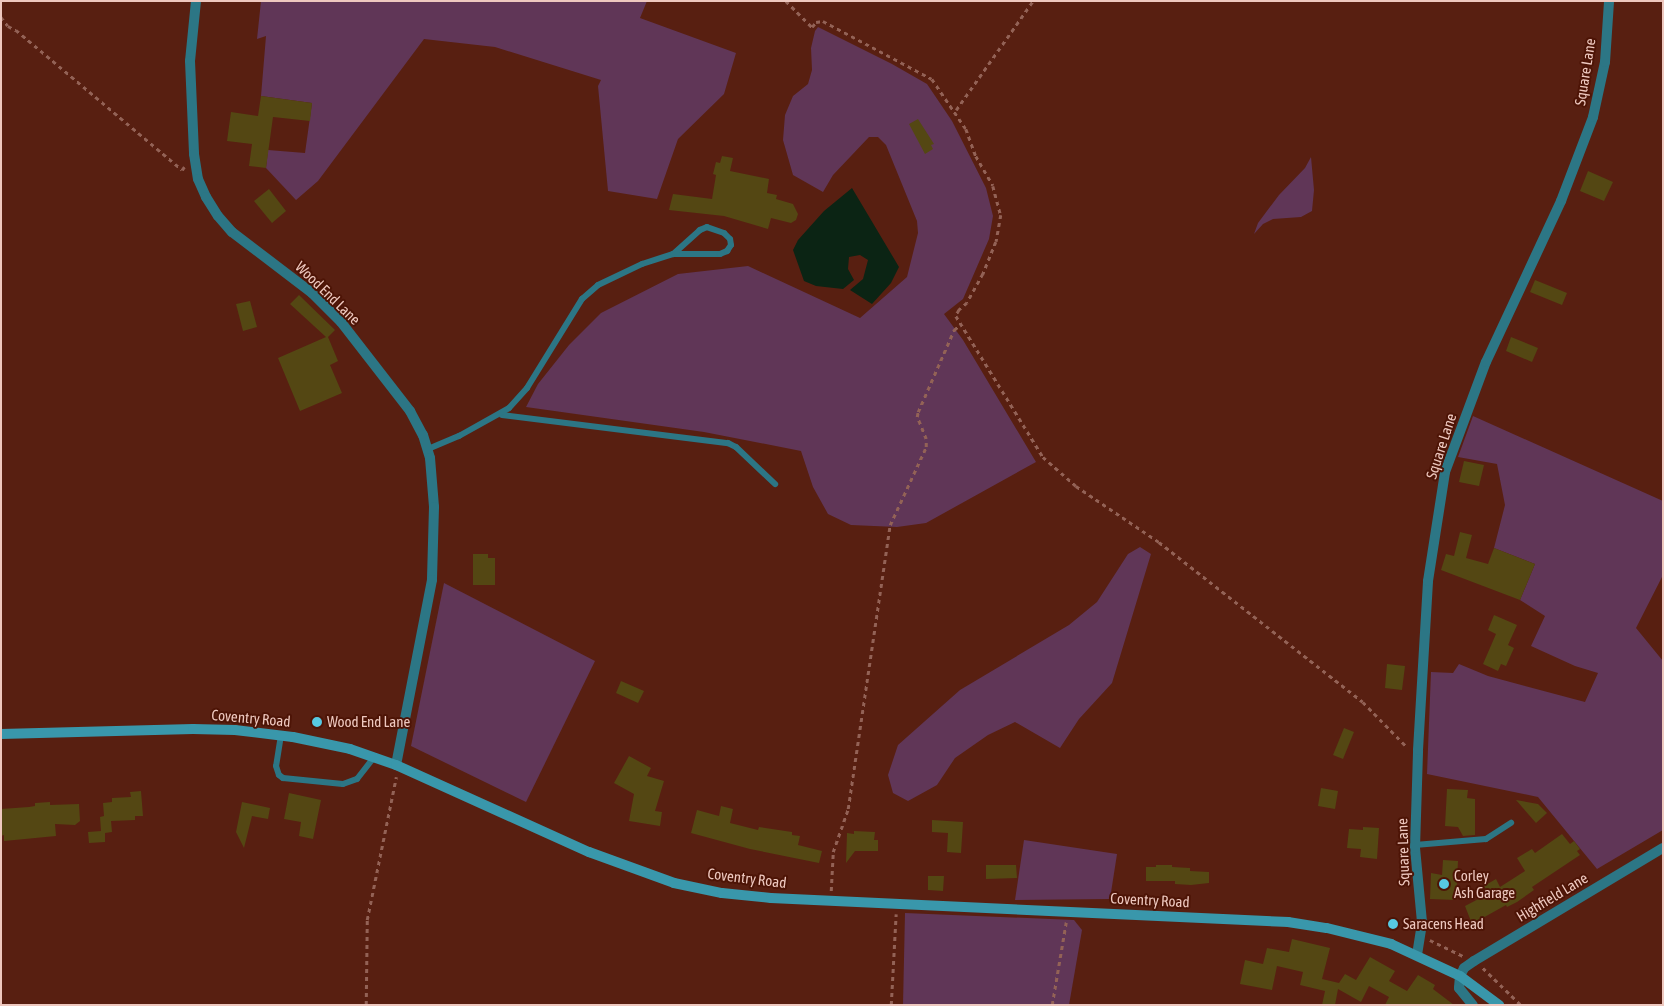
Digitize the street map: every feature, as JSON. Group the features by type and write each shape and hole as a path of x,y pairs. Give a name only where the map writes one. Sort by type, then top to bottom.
{"main road":[{"name":"Coventry Road","path":"1,734 193,729 281,735 374,757 399,766 589,852 666,880 722,893 831,901 1288,922 1368,937 1417,955 1460,976 1499,1005"}],"street":[{"name":"Wood End Lane","path":"196,1 190,61 194,154 198,179 206,197 218,216 232,232 312,293 341,322 410,411 428,449 434,507 432,580 399,766"},
{"name":"Square Lane","path":"1417,955 1422,922 1415,845 1418,750 1428,581 1445,472 1486,362 1561,201 1593,116 1605,62 1609,1"},
{"name":"Highfield Lane","path":"1460,976 1464,968 1474,961 1663,848"},
{"path":"1460,976 1459,988 1473,1005"}],"lane":[{"path":"428,449 501,415 527,388 564,328 590,292 610,278 642,264 674,254 720,254 727,251 731,246 730,239 724,233 707,227 700,230 674,254"},
{"path":"501,415 728,443 736,447 775,484"},
{"path":"281,735 276,766 279,775 283,778 343,784 356,779 364,773 374,757"},
{"path":"1415,845 1486,839 1511,823"}],"path":[{"path":"786,1 812,27 816,22 823,21 932,79 966,129 976,156 993,186 1001,215 996,242 983,274 968,303 956,316 1043,457 1076,486 1159,542 1363,702 1407,748 1418,750"},
{"path":"955,111 1033,1"},
{"path":"2,20 182,170 194,154"},
{"path":"831,901 833,852 848,809 890,525 926,447 926,439 917,418 918,412 954,330 961,324"},
{"path":"366,1005 367,920 399,766"},
{"path":"891,1005 896,904"},
{"path":"1052,1005 1068,911"}],"shaded area":[{"path":"261,1 647,1 640,18 736,53 724,94 678,139 657,199 608,191 598,86 601,80 495,47 424,39 318,181 296,200 266,168 268,150 305,153 312,103 261,96 266,36 257,39"},
{"path":"818,27 892,64 927,84 952,121 986,188 993,216 989,239 963,299 944,314 963,340 1036,462 926,523 897,527 851,525 828,514 813,487 801,451 704,432 526,407 538,384 569,345 601,313 678,274 748,266 860,318 907,277 918,233 917,221 886,145 878,137 869,137 833,175 823,192 793,175 783,140 785,115 793,96 808,84 812,70 811,48 815,31"},
{"path":"1311,157 1314,190 1312,211 1301,217 1273,219 1263,224 1254,234 1258,223 1279,195 1305,168"},
{"path":"852,188 899,267 891,283 872,304 850,290 863,279 868,260 860,255 849,257 848,269 854,280 843,289 816,286 804,281 793,250 798,240 824,211"},
{"path":"1473,416 1663,501 1663,575 1636,628 1663,661 1663,830 1597,869 1538,797 1427,774 1431,672 1453,673 1459,664 1488,676 1585,702 1598,673 1575,666 1531,646 1545,616 1520,600 1535,564 1494,548 1505,505 1497,464 1458,457"},
{"path":"1140,547 1151,554 1112,683 1079,719 1060,748 1015,722 988,735 955,758 937,785 908,801 893,793 888,775 898,745 960,690 1069,625 1097,602 1128,554"},
{"path":"444,583 595,661 526,802 411,746"},
{"path":"1024,840 1117,854 1110,899 1015,900"},
{"path":"905,913 1074,920 1082,930 1069,1005 903,1005"}],"building":[{"path":"261,96 312,103 310,121 273,117 266,168 249,166 252,144 227,141 231,112 258,116"},
{"path":"918,119 934,144 931,145 933,149 925,154 909,124"},
{"path":"722,156 733,158 730,171 769,179 767,193 777,195 776,199 793,204 798,214 796,220 791,223 771,218 768,229 724,216 669,210 673,194 712,199 716,175 713,174 716,162 720,163"},
{"path":"1588,171 1613,182 1604,201 1580,191"},
{"path":"269,189 286,211 272,223 254,201"},
{"path":"1535,280 1567,293 1562,305 1530,292"},
{"path":"299,295 335,330 328,337 338,361 330,365 342,393 300,411 278,358 326,337 290,304"},
{"path":"250,301 257,327 243,331 236,304"},
{"path":"1511,337 1538,348 1532,362 1506,351"},
{"path":"1464,461 1484,465 1479,486 1459,482"},
{"path":"1460,532 1472,535 1466,558 1488,564 1494,548 1535,564 1520,600 1441,570 1446,554 1454,556"},
{"path":"473,554 488,554 488,558 495,558 495,585 473,585"},
{"path":"1494,615 1517,625 1508,645 1514,648 1506,666 1501,664 1498,671 1483,664 1496,634 1488,630"},
{"path":"1387,664 1405,666 1402,690 1385,688"},
{"path":"621,681 644,691 638,703 616,693"},
{"path":"1344,728 1354,732 1343,759 1333,755"},
{"path":"629,756 651,768 647,776 664,781 655,811 662,812 660,826 629,821 634,794 614,783"},
{"path":"1321,788 1338,791 1335,809 1318,806"},
{"path":"1447,789 1468,790 1467,798 1475,799 1475,835 1463,836 1458,827 1445,826"},
{"path":"141,791 143,816 135,816 135,820 111,821 112,832 105,833 105,842 89,843 88,832 101,831 100,817 104,816 103,803 112,802 112,798 131,797 130,792"},
{"path":"289,793 321,800 313,839 299,836 301,822 284,819"},
{"path":"1516,800 1538,804 1547,813 1536,823"},
{"path":"50,802 50,805 79,804 80,821 75,825 55,824 56,836 4,841 4,835 1,836 1,809 29,807 35,806 35,803"},
{"path":"242,802 270,808 268,819 252,816 244,848 236,832"},
{"path":"721,806 733,809 730,823 758,830 759,827 792,832 792,835 800,836 798,845 822,851 819,863 750,849 691,833 697,810 719,816"},
{"path":"932,820 963,822 961,853 947,852 948,833 932,832"},
{"path":"1363,827 1379,828 1377,859 1360,857 1361,849 1347,848 1349,829 1363,830"},
{"path":"854,831 875,832 874,840 878,840 878,851 855,851 846,863 847,833 854,834"},
{"path":"1562,834 1570,844 1574,841 1580,849 1577,851 1580,855 1532,887 1534,890 1517,902 1507,907 1506,905 1472,924 1465,906 1488,894 1484,886 1496,879 1500,887 1525,871 1517,858 1532,849 1535,853"},
{"name":"Corley Ash Garage","path":"1443,860 1458,861 1456,900 1430,899 1431,873 1442,875"},
{"path":"986,865 1016,865 1017,878 986,879"},
{"path":"1156,865 1172,865 1172,867 1190,868 1190,871 1209,872 1209,883 1191,885 1175,884 1175,881 1146,881 1146,867 1156,867"},
{"path":"928,876 944,876 943,891 928,890"},
{"path":"1292,939 1330,948 1322,979 1339,983 1345,974 1356,980 1370,957 1395,971 1389,981 1407,991 1418,975 1435,985 1433,989 1454,1005 1385,1005 1389,997 1369,986 1361,1002 1338,989 1335,1005 1322,1005 1325,991 1300,985 1303,972 1277,966 1272,990 1240,984 1245,960 1263,964 1267,948 1289,952"}],"place":[{"name":"Wood End Lane","path":"317,722"},
{"name":"Corley Ash Garage","path":"1444,884"},
{"name":"Saracens Head","path":"1393,924"}]}
